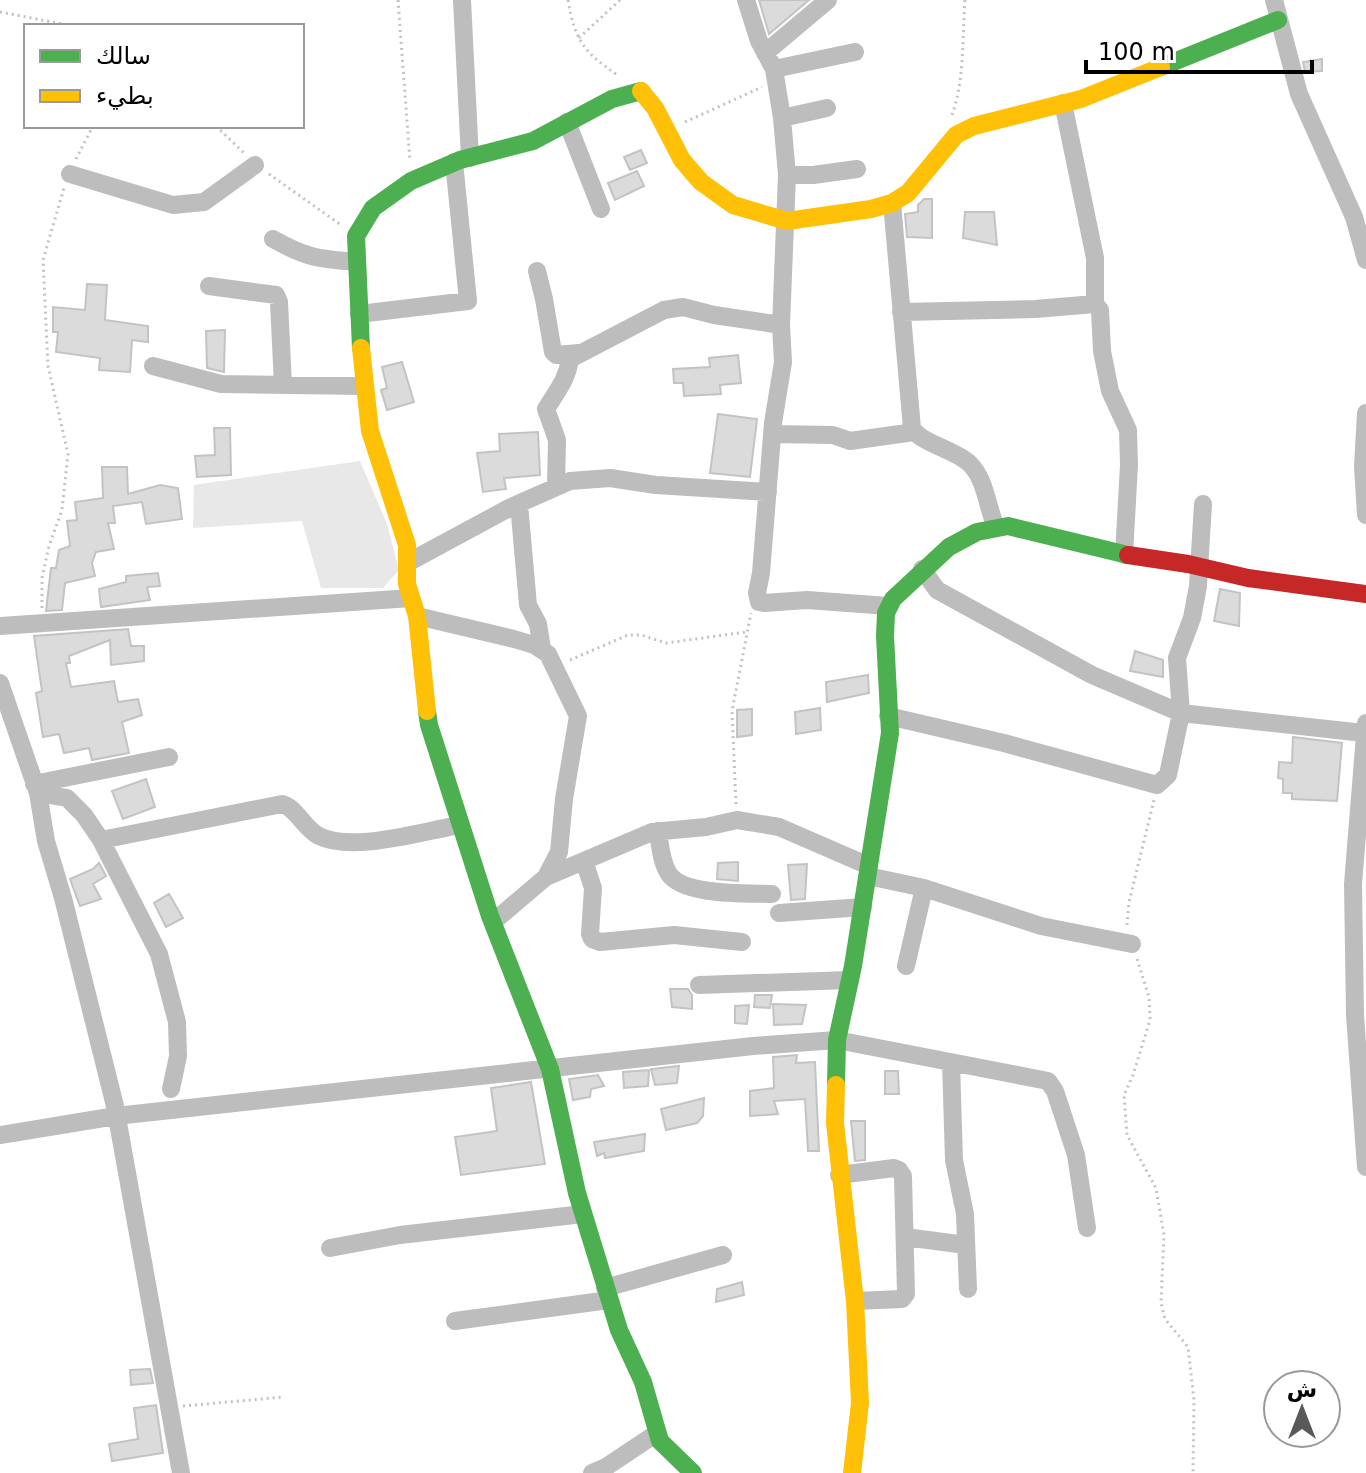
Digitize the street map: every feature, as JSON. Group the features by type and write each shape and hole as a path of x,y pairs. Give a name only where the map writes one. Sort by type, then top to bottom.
{"street":[{"path":"359,314 468,301 462,160 462,0"},
{"path":"746,0 759,41 772,68 782,118 787,175 781,325 783,362 772,434 757,598 764,603 807,600 888,606"},
{"path":"772,68 828,0"},
{"path":"1274,0 1299,94 1354,217 1366,260"},
{"path":"693,1473 665,1446 657,1433 650,1403 619,1330 583,1214 550,1069 493,922 429,725 414,607 407,584 407,545 370,431 364,386 356,236 373,208 411,181 462,160 533,141 612,99 640,90 655,108 682,160 701,182 733,205 787,221 871,209 892,203 908,193 953,138 974,126 1063,103 1278,20"},
{"path":"772,68 855,52"},
{"path":"1063,103 1095,258 1095,304 1100,310 1102,351 1110,391 1128,430 1124,555"},
{"path":"782,118 827,108"},
{"path":"567,122 601,209"},
{"path":"70,174 173,205 204,202 255,165"},
{"path":"787,175 857,169"},
{"path":"892,203 914,432 970,464 981,482 996,527"},
{"path":"273,239 320,260 357,262"},
{"path":"537,271 553,352 556,355 579,353"},
{"path":"209,286 276,295 279,302 283,385"},
{"path":"901,312 1035,309 1095,304"},
{"path":"556,486 557,440 546,409 561,389 570,359 664,310 683,307 781,325"},
{"path":"153,366 221,384 364,386"},
{"path":"1366,413 1363,466 1366,515"},
{"path":"772,434 833,435 850,441 914,432"},
{"path":"409,562 556,486 578,480 610,478 656,485 768,492"},
{"path":"519,504 528,605 538,624 542,649"},
{"path":"888,716 1004,743 1157,785 1168,775 1181,713 1177,658 1192,618 1200,567 1203,504"},
{"path":"852,1473 860,1403 855,1301 835,1123 837,1040 863,907 890,733 886,632 888,606 922,569 967,536 982,529 1008,526 1124,555 1248,578 1366,594"},
{"path":"922,569 937,590 1092,675 1181,713 1365,728 1353,884 1355,1015 1366,1167"},
{"path":"0,626 414,607 542,649 555,666 576,708 578,722 564,799 559,852 546,877"},
{"path":"0,683 36,788 46,841 63,898 116,1116 181,1473"},
{"path":"36,788 169,757"},
{"path":"36,788 67,798 84,815 101,840 159,954 174,1005 179,1048 171,1089"},
{"path":"101,840 282,804 289,807 303,825 333,841 356,842 460,825"},
{"path":"493,922 546,877 584,861 658,831 706,827 737,820 779,827 869,871 1041,926 1132,944"},
{"path":"658,831 664,864 670,876 682,884 706,890 772,894"},
{"path":"584,861 593,888 592,939 600,942 674,935 742,942"},
{"path":"906,966 924,888"},
{"path":"779,913 863,907"},
{"path":"699,985 850,980"},
{"path":"0,1135 116,1116 739,1047 837,1040 1044,1078 1052,1085 1076,1155 1087,1228"},
{"path":"951,1062 954,1160 965,1214 968,1289"},
{"path":"839,1175 894,1168 903,1176 906,1294 902,1299 855,1301"},
{"path":"330,1248 400,1235 583,1214"},
{"path":"905,1237 966,1245"},
{"path":"455,1321 607,1294 723,1255"},
{"path":"592,1473 657,1433"}],"path":[{"path":"398,0 411,181"},
{"path":"568,0 579,38 591,58 640,90"},
{"path":"579,38 620,0"},
{"path":"953,138 950,123 958,101 963,64 965,0"},
{"path":"0,12 63,24"},
{"path":"667,131 740,96 772,68"},
{"path":"42,624 42,578 62,510 68,454 48,366 43,260 61,196 92,128"},
{"path":"218,128 255,165 356,236"},
{"path":"737,820 732,711 747,632 757,598"},
{"path":"555,666 628,635 641,635 666,643 747,632"},
{"path":"1157,785 1129,902 1127,927 1149,997 1150,1020 1124,1095 1127,1135 1156,1188 1164,1235 1161,1303 1165,1319 1188,1347 1194,1400 1193,1473"},
{"path":"168,1408 284,1397"}],"shaded area":[{"path":"360,461 387,524 399,570 383,588 321,588 302,521 193,528 194,485"}],"building":[{"path":"759,0 809,0 769,34"},
{"path":"1322,59 1322,71 1305,72 1303,62"},
{"path":"641,150 647,163 630,170 624,157"},
{"path":"637,171 644,186 615,200 608,183"},
{"path":"924,199 932,199 932,238 907,237 905,214 918,212 918,205"},
{"path":"965,212 994,212 997,245 963,238"},
{"path":"87,284 107,285 105,320 148,326 148,342 132,340 130,372 99,370 100,358 56,352 58,332 53,332 53,307 85,310"},
{"path":"225,330 224,372 207,368 206,331"},
{"path":"738,355 741,383 720,385 721,394 684,396 683,383 674,383 673,369 710,367 709,358"},
{"path":"402,362 414,402 387,410 381,390 387,388 382,367"},
{"path":"718,414 757,419 750,477 710,473"},
{"path":"214,428 230,428 231,475 197,477 195,456 215,455"},
{"path":"538,432 540,475 504,478 506,489 483,492 477,453 500,451 499,434"},
{"path":"102,467 127,467 128,494 160,485 178,488 182,519 146,524 142,502 113,506 115,523 108,523 114,549 96,552 92,563 95,576 65,583 62,610 46,611 51,568 56,568 59,550 70,546 67,521 77,520 75,502 103,498"},
{"path":"158,573 160,586 147,587 150,600 101,607 99,589 126,582 126,576"},
{"path":"1220,589 1240,593 1239,626 1214,621"},
{"path":"128,629 131,646 144,646 144,661 111,665 110,640 69,656 70,663 66,663 71,687 114,681 118,702 138,699 142,715 122,722 129,753 92,760 89,748 64,753 59,734 43,737 36,693 42,691 34,636"},
{"path":"1135,651 1163,660 1163,677 1130,671"},
{"path":"868,675 869,693 827,702 826,682"},
{"path":"820,708 821,730 796,734 795,712"},
{"path":"752,709 752,735 737,737 737,710"},
{"path":"1293,737 1342,743 1337,801 1292,799 1292,793 1283,793 1283,779 1278,778 1279,762 1292,763"},
{"path":"146,779 155,807 123,819 112,791"},
{"path":"738,862 738,881 717,879 718,863"},
{"path":"99,863 106,876 93,884 101,899 80,906 70,879"},
{"path":"807,864 805,899 791,900 788,865"},
{"path":"169,894 183,918 166,927 154,903"},
{"path":"670,989 688,989 692,995 692,1009 672,1007"},
{"path":"755,995 772,995 770,1008 754,1007"},
{"path":"773,1004 806,1005 802,1024 774,1025"},
{"path":"749,1005 747,1024 735,1023 735,1006"},
{"path":"797,1055 796,1063 815,1062 819,1151 808,1151 805,1099 774,1101 778,1114 750,1116 750,1091 774,1088 773,1057"},
{"path":"679,1066 677,1083 655,1085 651,1069"},
{"path":"649,1070 648,1086 624,1088 623,1072"},
{"path":"885,1071 898,1071 899,1094 885,1094"},
{"path":"598,1075 604,1086 591,1089 590,1097 573,1100 569,1079"},
{"path":"531,1082 545,1164 461,1175 455,1137 497,1131 491,1088"},
{"path":"704,1098 703,1116 697,1123 666,1130 661,1109"},
{"path":"851,1121 865,1121 865,1160 855,1161"},
{"path":"645,1134 644,1151 605,1158 604,1153 597,1156 594,1142"},
{"path":"742,1282 744,1295 716,1302 717,1289"},
{"path":"150,1369 153,1383 131,1385 130,1370"},
{"path":"156,1405 163,1453 112,1461 109,1444 138,1439 134,1408"}],"traffic: fast":[{"path":"1161,67 1278,20"},
{"path":"361,348 356,236 373,208 411,181 460,160 533,141 612,99 641,91"},
{"path":"836,1085 837,1040 853,966 890,733 885,636 886,613 893,599 949,547 977,532 1008,526 1128,555"},
{"path":"427,711 490,916 550,1069 577,1193 619,1330 643,1382 660,1441 693,1473"}],"traffic: slow":[{"path":"641,91 655,108 682,160 701,182 733,205 787,221 892,203 908,193 956,135 974,126 1081,99 1161,67"},
{"path":"361,348 370,431 407,545 407,584 417,616 427,711"},
{"path":"836,1085 835,1123 855,1301 860,1403 852,1473"}],"traffic: jam":[{"path":"1128,555 1188,564 1248,578 1366,594"}]}
